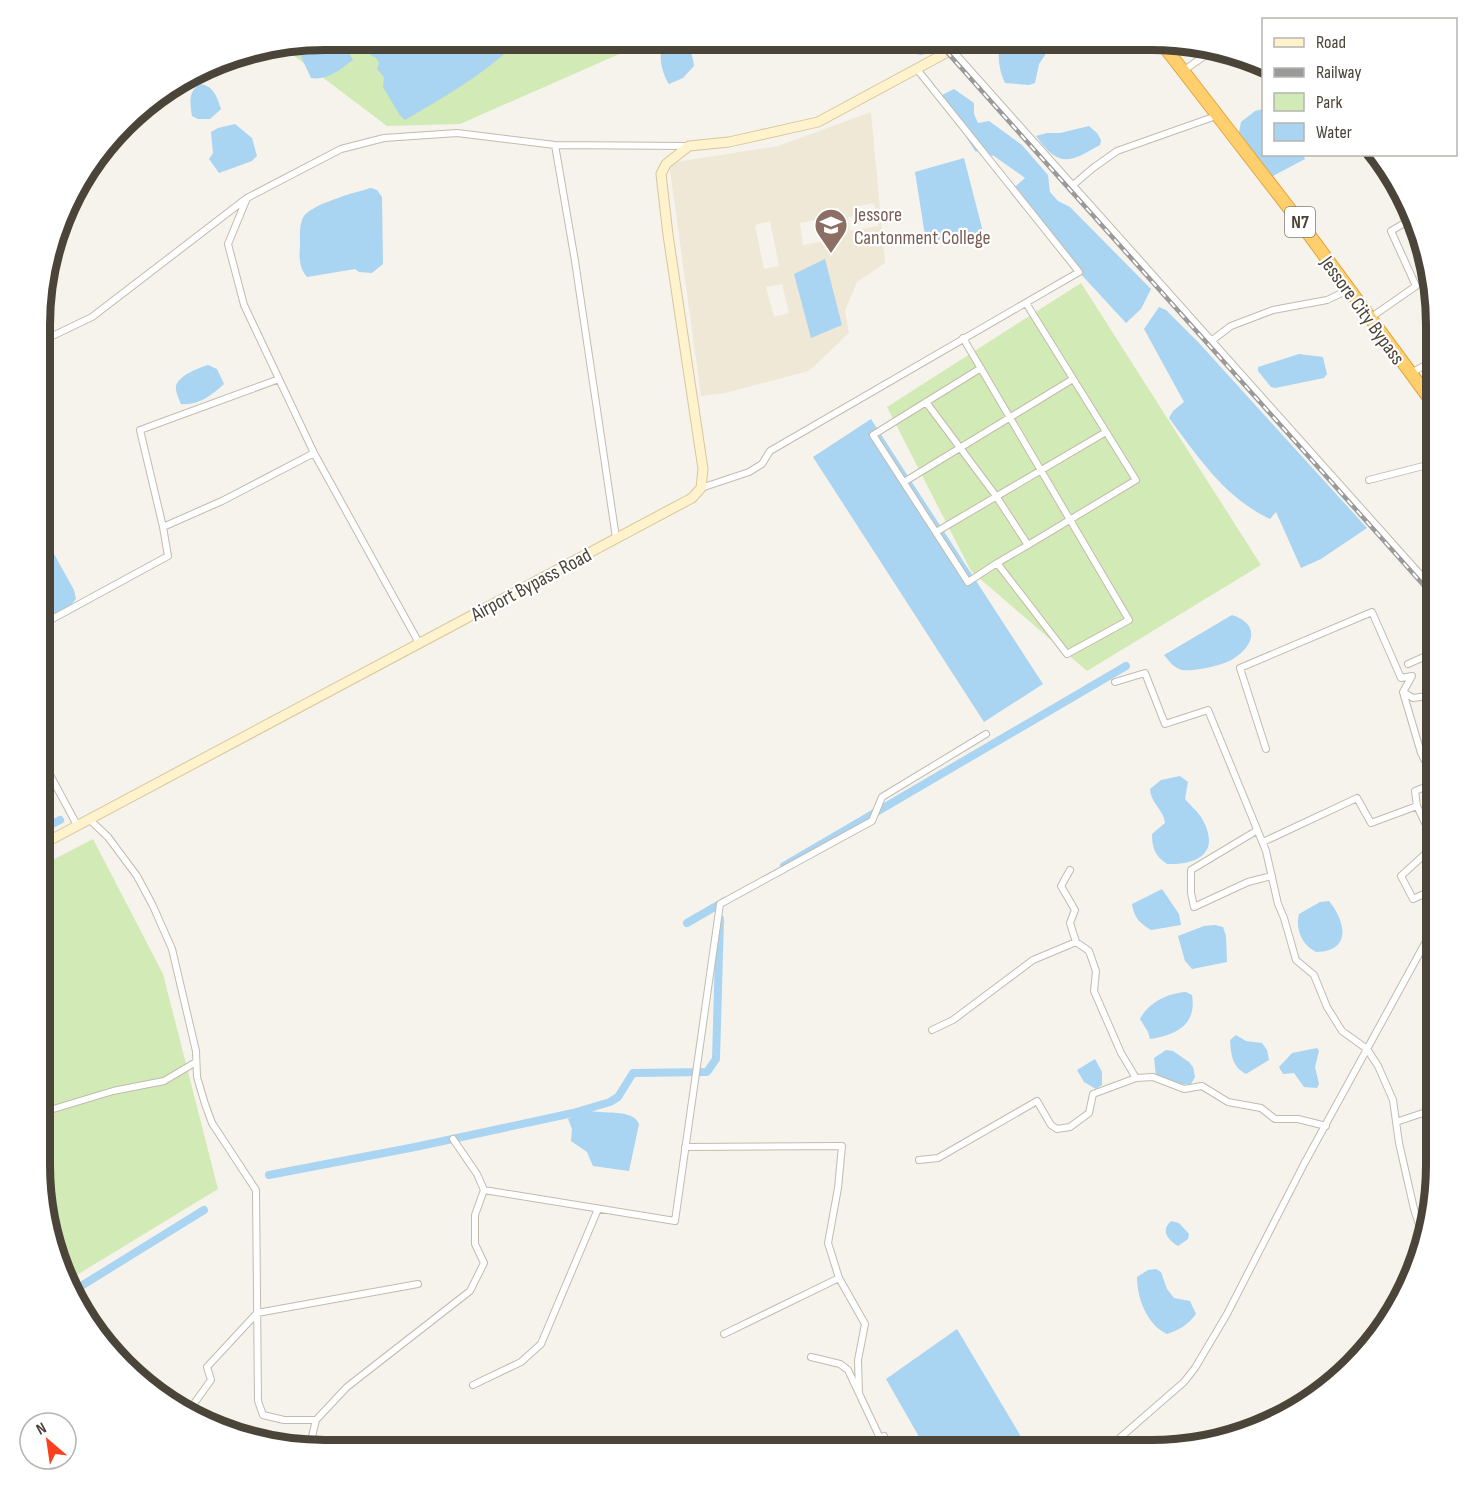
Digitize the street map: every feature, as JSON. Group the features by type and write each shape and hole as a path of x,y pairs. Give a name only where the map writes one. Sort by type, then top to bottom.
{"highway":[{"name":"Jessore City Bypass","path":"1167,50 1216,117 1302,225 1426,394"}],"street":[{"path":"50,337 92,317 247,198 341,149 384,138 457,133 555,145 689,146 729,142 818,122 950,50"},
{"path":"953,50 1426,581"},
{"path":"1182,71 1205,55"},
{"path":"689,146 666,164 661,174 703,469 700,488 749,472 762,464 770,451 1079,272 916,68"},
{"path":"1072,186 1117,152 1216,117"},
{"path":"555,145 575,261 616,538"},
{"path":"247,198 228,244 244,305 314,453 419,643"},
{"path":"1369,318 1416,286 1391,231 1406,222"},
{"path":"1211,341 1231,326 1273,310 1327,300 1348,290"},
{"path":"981,368 873,435 968,582 1136,480 1026,303"},
{"path":"963,338 1129,620 1067,654 997,563"},
{"path":"1410,374 1426,365"},
{"path":"50,620 168,556 140,430 279,379"},
{"path":"904,482 1073,380"},
{"path":"926,402 996,496 1028,545"},
{"path":"936,532 1106,432"},
{"path":"163,527 222,501 314,453"},
{"path":"1369,480 1426,465"},
{"name":"Airport Bypass Road","path":"50,840 419,643 554,568 692,498 700,488"},
{"path":"1266,749 1240,668 1372,612 1401,678 1412,676 1403,692 1426,761"},
{"path":"1408,664 1426,656"},
{"path":"1115,682 1145,673 1165,724 1208,710 1263,842 1278,904 1296,960 1314,975 1327,1007 1342,1031 1367,1049 1378,1066 1393,1100 1399,1143 1419,1222"},
{"path":"1403,692 1413,698 1426,696"},
{"path":"484,1190 675,1221 720,904 872,821 882,797 986,734"},
{"path":"50,775 77,825"},
{"path":"1426,787 1415,791 1417,806 1426,826"},
{"path":"1263,842 1357,798 1371,823 1417,806"},
{"path":"89,819 108,837 137,876 163,927 172,949 185,1001 197,1077 212,1123 256,1190 258,1401 263,1415 284,1420 316,1420"},
{"path":"1256,831 1191,870 1191,893 1194,907 1248,882 1272,876"},
{"path":"1426,853 1401,876 1413,899 1426,893"},
{"path":"1070,870 1061,886 1074,910 1070,923 1076,942 1089,951 1096,971 1094,991 1121,1053 1136,1078"},
{"path":"1117,1440 1184,1382 1195,1368 1227,1314 1426,941"},
{"path":"932,1029 954,1020 1033,960 1076,942"},
{"path":"50,1110 113,1091 164,1081 196,1062"},
{"path":"919,1160 938,1158 1037,1101 1051,1125 1058,1129 1070,1127 1089,1113 1093,1094 1136,1078 1154,1077 1184,1089 1202,1086 1228,1102 1261,1108 1275,1119 1298,1119 1326,1126"},
{"path":"1396,1122 1426,1112"},
{"path":"311,1439 316,1420 347,1387 470,1291 484,1263 475,1244 476,1215 484,1190 477,1174 453,1139"},
{"path":"685,1147 842,1146 838,1188 828,1243 838,1278 865,1324 858,1360 859,1393"},
{"path":"473,1385 521,1362 541,1344 598,1209"},
{"path":"724,1334 838,1278"},
{"path":"192,1406 211,1380 207,1367 257,1313 418,1284"},
{"path":"811,1357 840,1364 848,1370 880,1438"},
{"path":"876,1440 884,1436 886,1440"}],"shaded area":[{"name":"Jessore Cantonment College","path":"871,112 885,263 857,282 845,311 849,333 809,371 725,393 701,396 669,163 778,146","holes":["874,203 878,226 850,231 848,217 855,216 854,207","839,208 842,226 828,229 824,211","821,219 825,241 803,245 800,223","770,221 779,266 764,269 755,225","782,284 789,313 774,317 766,287"]}],"green space":[{"path":"307,50 628,50 460,124 387,126 289,52"},
{"path":"1081,283 1261,565 1087,671 971,571 887,407"},
{"path":"93,839 163,974 218,1189 74,1277 59,1236 50,1182 50,861"}],"water":[{"path":"347,50 353,60 328,76 311,78 298,51"},
{"path":"367,50 509,50 475,77 405,120 383,87 384,77 377,69 379,63"},
{"path":"662,50 689,50 694,66 683,78 669,84 662,68"},
{"path":"912,50 931,50 922,55 916,54"},
{"path":"999,50 1046,50 1047,52 1039,64 1035,83 1029,85 1005,83"},
{"path":"199,84 211,89 221,109 210,119 198,119 192,116 191,95"},
{"path":"954,89 974,103 974,114 978,123 989,121 1022,145 1048,175 1050,192 1058,201 1070,207 1151,289 1141,309 1126,323 1012,195 1010,191 1025,178 994,156 975,151 940,96"},
{"path":"1262,109 1262,156 1304,156 1305,159 1271,177 1239,132 1241,122 1255,111"},
{"path":"235,124 252,138 257,156 252,161 219,173 209,159 213,153 211,132"},
{"path":"1089,126 1097,133 1101,140 1100,145 1072,158 1058,158 1036,136 1060,133"},
{"path":"964,158 983,232 926,242 915,172"},
{"path":"371,188 377,190 382,197 383,264 372,273 359,272 355,269 307,277 302,270 300,258 300,228 303,218 314,208 323,204"},
{"path":"825,259 842,325 811,338 794,274"},
{"path":"1159,307 1166,310 1199,343 1367,528 1321,559 1301,568 1276,512 1270,519 1254,510 1239,500 1213,475 1169,418 1173,411 1184,402 1144,329"},
{"path":"1299,354 1323,357 1327,374 1324,378 1275,388 1271,387 1258,371 1258,367"},
{"path":"208,365 217,369 224,384 210,396 193,403 181,404 176,390 178,382 190,372"},
{"path":"871,419 1043,684 984,722 813,457"},
{"path":"50,547 74,590 76,599 70,606 50,616"},
{"path":"1232,615 1247,624 1251,635 1246,647 1233,659 1216,666 1182,670 1164,655"},
{"path":"1180,776 1188,782 1185,799 1201,817 1207,829 1208,847 1198,858 1189,862 1167,864 1157,855 1153,843 1152,834 1165,823 1150,789 1161,780"},
{"path":"1162,889 1179,914 1181,925 1151,930 1138,920 1132,904"},
{"path":"1329,901 1339,918 1342,934 1336,947 1316,952 1303,941 1298,925 1299,914 1320,902"},
{"path":"1204,926 1223,927 1226,936 1227,962 1192,969 1185,961 1178,936"},
{"path":"1186,992 1192,995 1193,1005 1188,1021 1183,1027 1168,1035 1150,1039 1140,1019 1144,1013 1159,1000 1172,994"},
{"path":"1236,1035 1246,1041 1262,1043 1267,1050 1269,1060 1246,1074 1241,1071 1233,1060 1231,1050 1230,1040"},
{"path":"1317,1048 1319,1051 1315,1067 1319,1084 1317,1088 1304,1087 1294,1073 1283,1074 1279,1067 1292,1053"},
{"path":"1166,1050 1173,1051 1193,1067 1195,1077 1191,1084 1173,1083 1156,1076 1154,1058"},
{"path":"1095,1059 1102,1072 1102,1085 1096,1089 1084,1082 1077,1070"},
{"path":"587,1110 624,1114 636,1119 639,1124 629,1171 593,1166 587,1152 571,1141 572,1129 568,1119"},
{"path":"1171,1221 1179,1223 1189,1234 1188,1239 1178,1246 1171,1241 1166,1232"},
{"path":"1156,1269 1161,1272 1167,1289 1174,1298 1190,1301 1196,1314 1183,1327 1167,1334 1149,1318 1139,1294 1137,1277 1148,1270"},
{"path":"957,1329 1023,1440 921,1440 886,1379"}],"waterway":[{"path":"784,866 1126,666"},
{"path":"50,825 60,820"},
{"path":"687,923 725,901"},
{"path":"269,1175 573,1113 610,1102 618,1097 633,1073 707,1072 716,1059 720,919"},
{"path":"79,1287 204,1210"}],"railway":[{"path":"945,50 1426,588"}],"place":[{"name":"Jessore Cantonment College","path":"831,254"}]}
